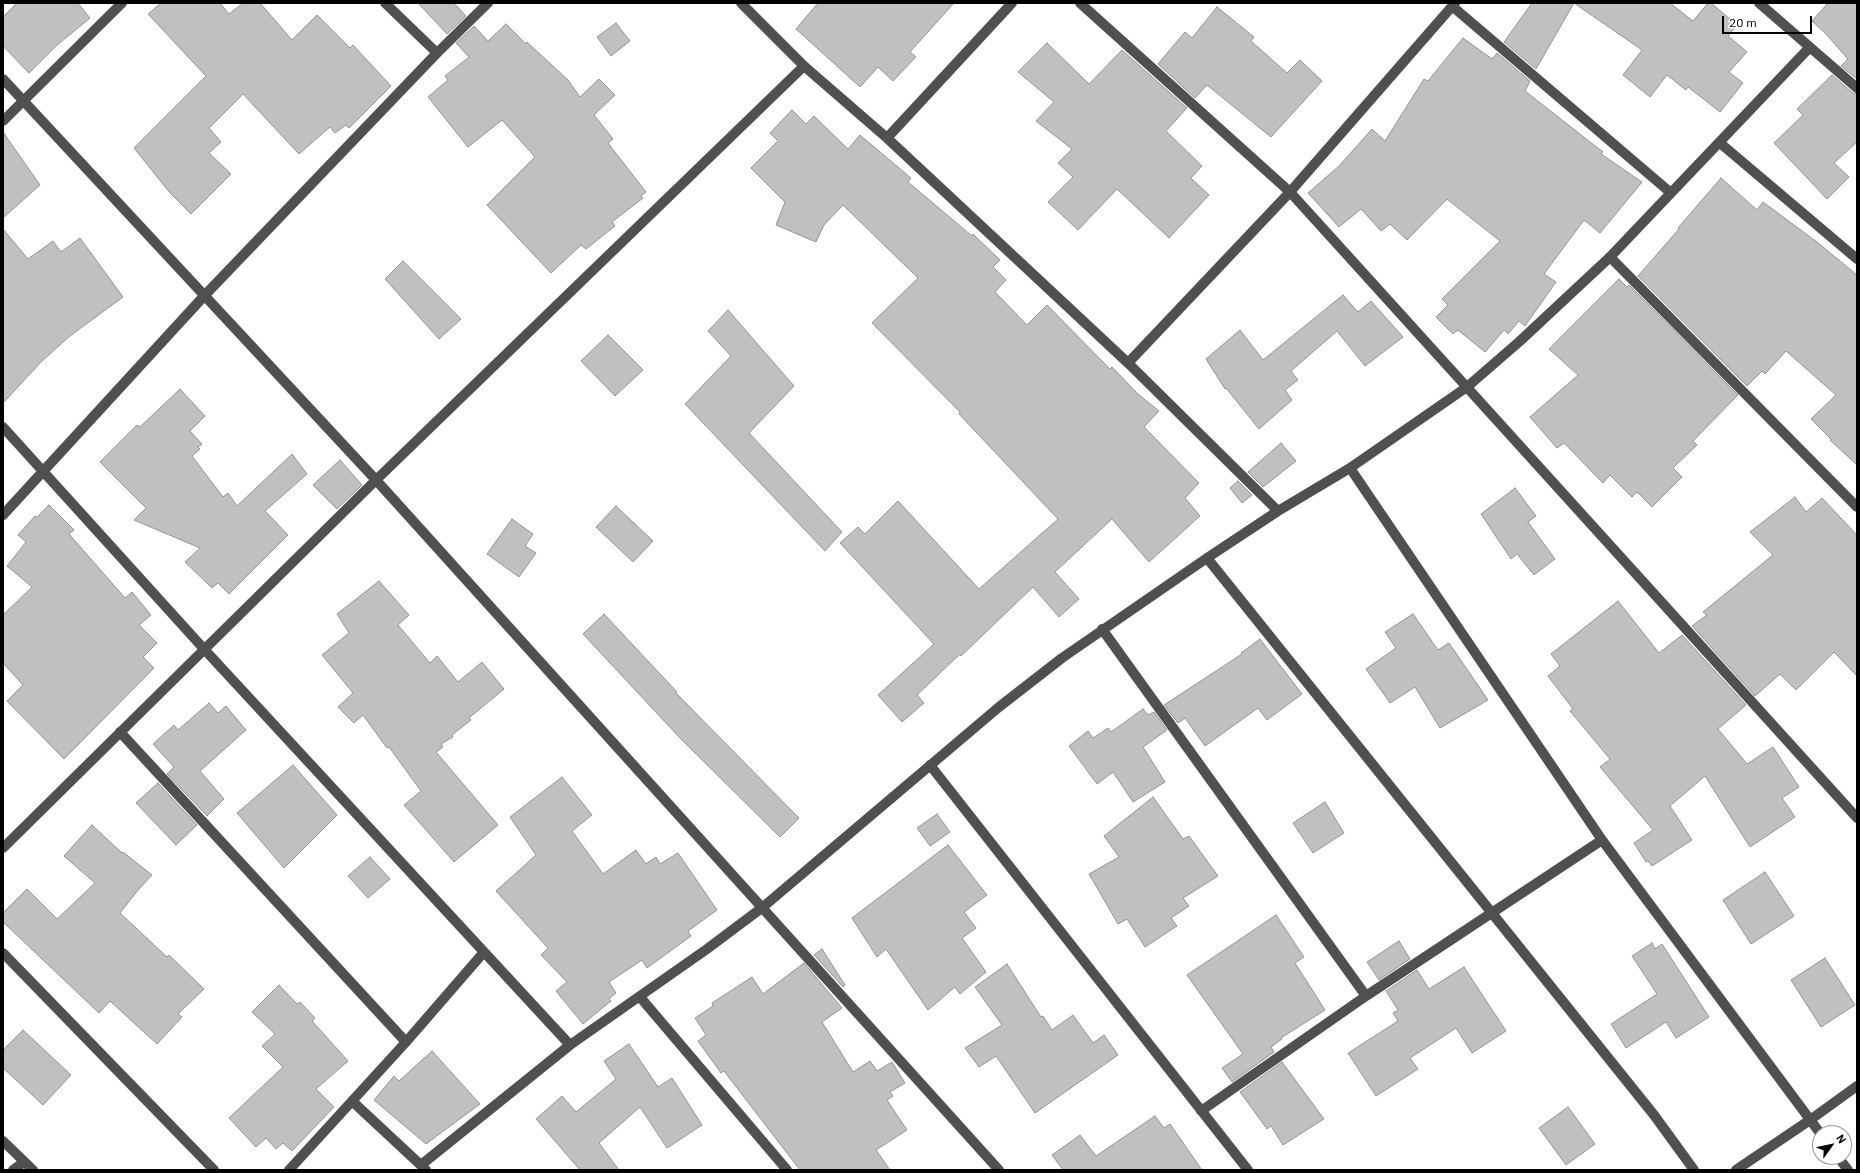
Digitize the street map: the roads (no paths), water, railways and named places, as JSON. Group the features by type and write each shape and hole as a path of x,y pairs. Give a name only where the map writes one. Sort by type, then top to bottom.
{"street":[{"path":"3,121 122,3"},
{"path":"386,3 437,53"},
{"path":"3,515 205,295 437,53 488,3"},
{"path":"740,3 804,66 887,138 1128,363 1278,511"},
{"path":"887,138 1012,3"},
{"path":"1080,3 1290,192 1857,818"},
{"path":"1759,3 1857,88"},
{"path":"1128,363 1290,192 1453,5 1671,192"},
{"path":"352,1101 424,1168 570,1045 640,997 763,907 999,707 1102,629 1278,511 1350,468 1467,387 1520,341 1610,256 1810,47"},
{"path":"3,848 376,480 804,66"},
{"path":"3,79 376,480 999,1170"},
{"path":"1720,142 1856,256"},
{"path":"1610,256 1857,508"},
{"path":"3,426 204,649 570,1045"},
{"path":"1350,468 1602,840 1814,1125"},
{"path":"1207,558 1654,1115 1694,1170"},
{"path":"1102,629 1366,996"},
{"path":"120,732 406,1042"},
{"path":"930,765 1248,1170"},
{"path":"1201,1111 1366,996 1602,840"},
{"path":"289,1170 406,1042 484,952"},
{"path":"3,953 214,1170"},
{"path":"640,997 788,1170"},
{"path":"1736,1170 1857,1086"},
{"path":"3,1141 33,1170"},
{"path":"13,1170 24,1162"}]}
